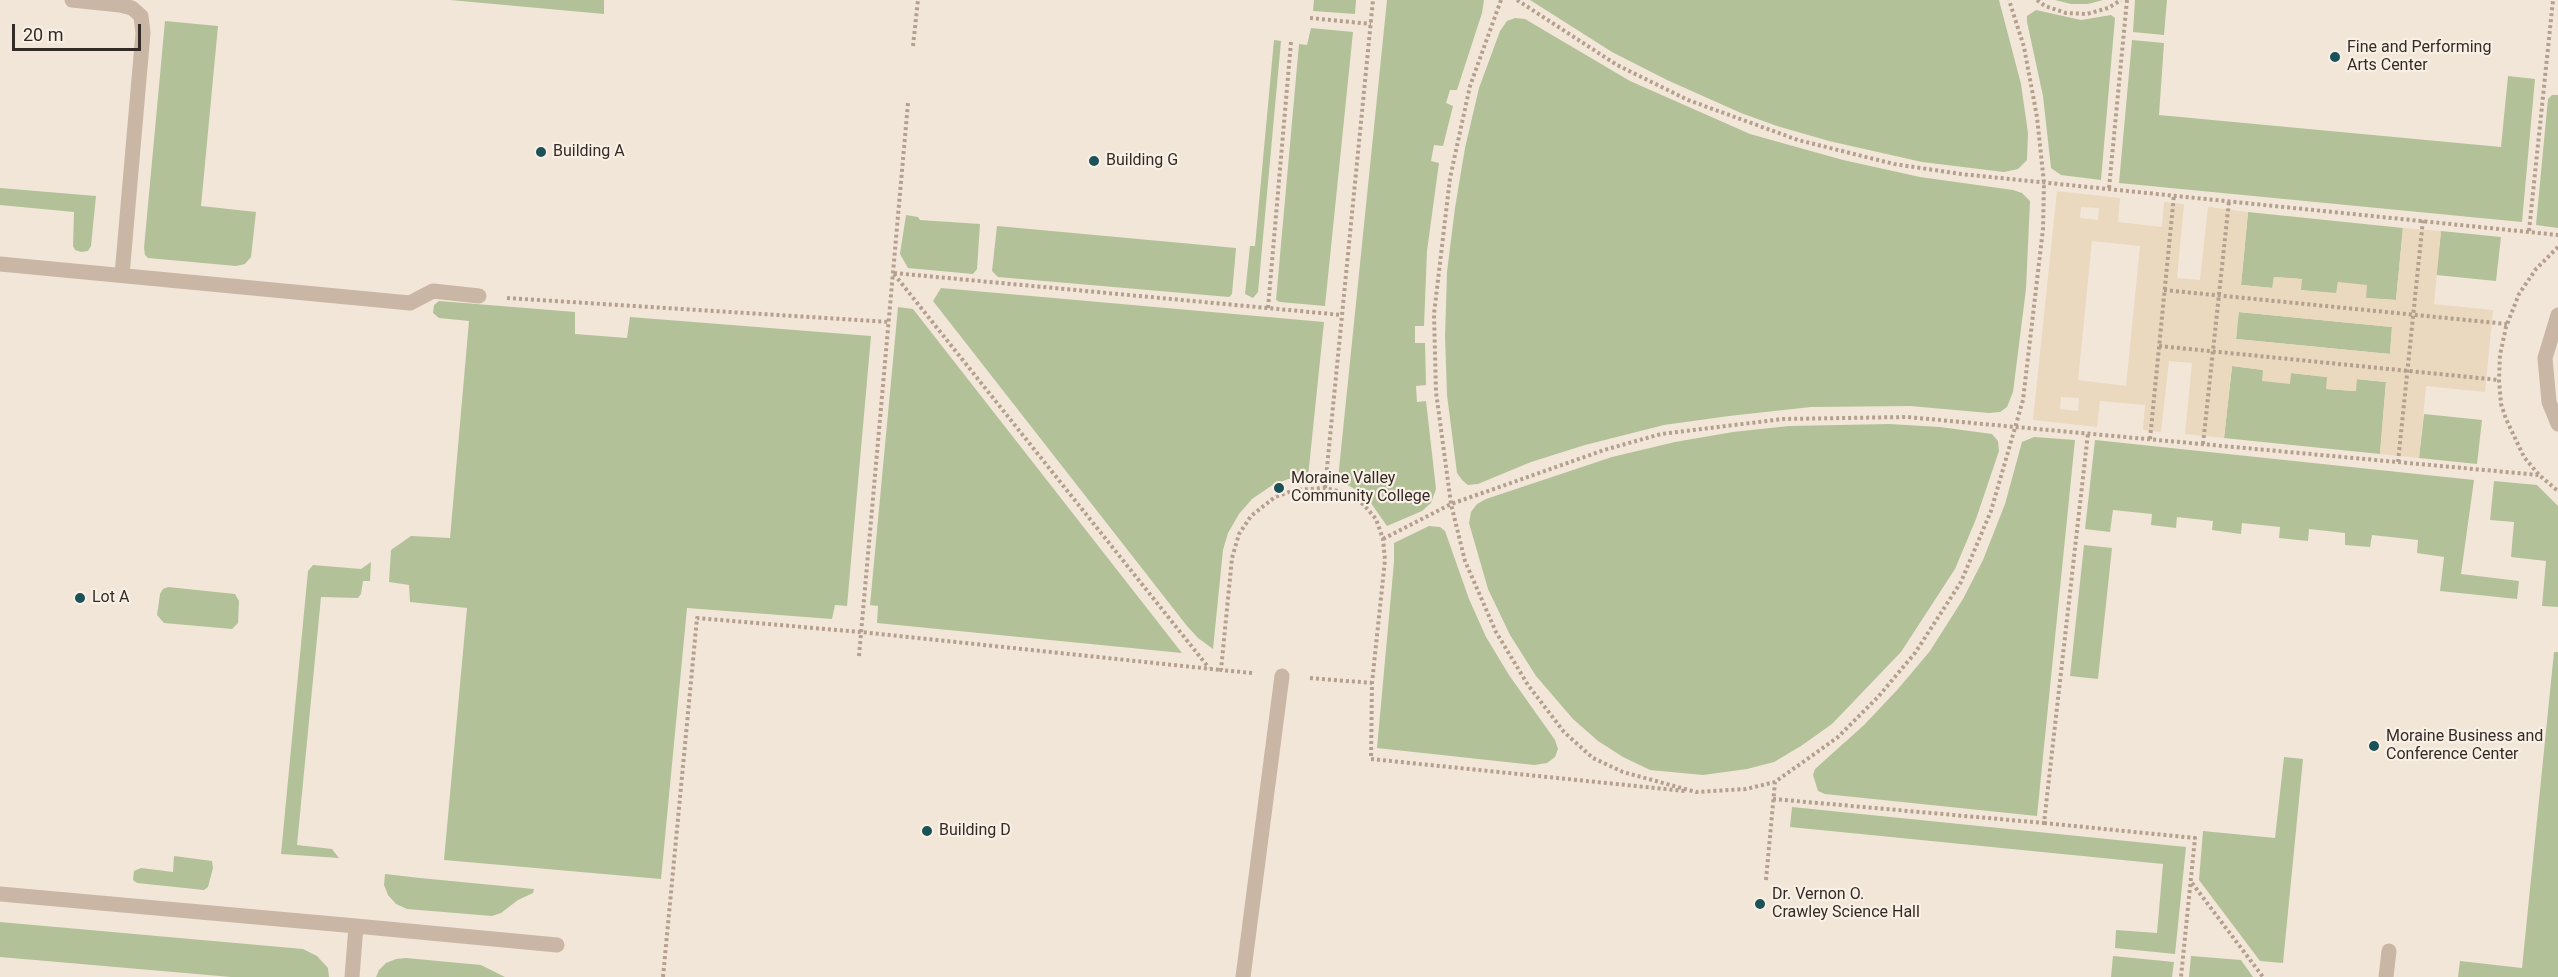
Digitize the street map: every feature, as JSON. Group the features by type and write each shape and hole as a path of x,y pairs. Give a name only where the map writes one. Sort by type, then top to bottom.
{"street":[{"path":"72,0 120,5 132,8 141,16 143,33 122,275"},
{"path":"0,264 410,303 433,291 479,296"},
{"path":"2558,315 2545,358 2548,402 2558,424"},
{"path":"1243,977 1282,676"},
{"path":"0,894 556,945"},
{"path":"352,977 356,926"},
{"path":"2386,977 2389,951"}],"path":[{"path":"913,46 918,0"},
{"path":"1325,488 1373,0"},
{"path":"1501,0 1470,86 1450,178 1434,314 1436,392 1451,504 1465,561 1496,632 1528,685 1563,732 1593,758 1623,772 1696,792"},
{"path":"1517,0 1617,65 1688,100 1798,140 1894,164 2044,183 2558,235"},
{"path":"1221,670 1232,558 1239,534 1251,516 1275,496 1295,490 1325,488 1347,492 1364,505 1376,519 1383,538 1385,560 1372,683 1371,759 1696,792 1746,789 1776,782 1838,737 1878,697 1916,653 1961,582 1991,511 2017,426 2023,400 2043,229 2044,183 2037,117 2024,47 2009,0"},
{"path":"2037,0 2045,6 2066,13 2087,14 2108,8 2121,0"},
{"path":"2109,188 2127,0"},
{"path":"2529,231 2553,0"},
{"path":"1310,18 1371,24"},
{"path":"1268,308 1291,42"},
{"path":"859,656 908,103"},
{"path":"2150,440 2174,195"},
{"path":"2203,444 2229,201"},
{"path":"2398,462 2423,220"},
{"path":"893,273 1342,315"},
{"path":"893,273 1209,668"},
{"path":"2164,290 2507,324"},
{"path":"479,296 890,322"},
{"path":"2159,346 2499,380"},
{"path":"1383,538 1451,504 1604,450 1661,434 1783,419 1907,417 2539,475"},
{"path":"2044,823 2088,434"},
{"path":"663,977 697,618 1372,683"},
{"path":"1766,880 1776,782"},
{"path":"1773,799 2195,838 2181,977"},
{"path":"2191,882 2263,977"}],"green space":[{"path":"450,0 604,0 604,14"},
{"path":"1314,0 1356,0 1355,14 1313,11"},
{"path":"1387,0 1484,0 1482,13 1457,90 1450,90 1446,103 1453,106 1443,146 1434,145 1431,161 1439,163 1427,251 1424,326 1415,326 1415,343 1425,343 1426,385 1416,386 1417,402 1426,401 1436,489 1431,503 1422,511 1387,526 1366,496 1338,479"},
{"path":"1530,0 1999,0 2021,84 2028,133 2027,160 2018,169 2004,172 1922,162 1829,141 1777,126 1741,113 1667,80 1612,52"},
{"path":"2055,0 2103,0 2088,4 2071,4"},
{"path":"2135,0 2167,0 2164,35 2133,32"},
{"path":"2036,10 2081,20 2111,15 2115,18 2101,180 2061,175 2051,168 2043,96 2027,22 2027,16"},
{"path":"1515,18 1525,19 1630,81 1750,134 1843,160 1920,177 2022,193 2030,201 2026,289 2013,392 2007,407 2000,412 1989,413 1910,406 1811,407 1664,425 1585,445 1531,462 1478,484 1468,485 1457,473 1447,395 1445,337 1447,272 1465,148 1479,88 1500,31 1507,21"},
{"path":"165,21 218,26 201,206 256,212 251,257 245,264 236,266 148,258 145,255"},
{"path":"1311,28 1353,32 1325,306 1276,300 1299,44 1307,45"},
{"path":"1274,40 1281,41 1258,292 1253,298 1245,294 1250,246 1255,246"},
{"path":"2132,40 2164,43 2159,115 2501,147 2508,76 2535,79 2522,222 2119,183"},
{"path":"2552,95 2558,95 2558,228 2536,225 2548,99"},
{"path":"0,188 96,196 91,246 88,251 75,250 73,246 74,212 0,205"},
{"path":"2248,212 2403,228 2396,300 2366,298 2338,282 2337,294 2301,290 2301,279 2274,277 2273,288 2241,285"},
{"path":"906,215 918,217 920,220 980,224 977,269 973,274 908,268 900,254"},
{"path":"997,226 1236,248 1232,294 1229,297 998,277 992,271"},
{"path":"2441,231 2501,237 2496,281 2436,275"},
{"path":"941,288 1324,322 1308,477 1288,479 1271,486 1252,499 1239,514 1228,533 1223,550 1213,649 1187,626 933,301"},
{"path":"439,301 575,312 575,334 627,338 630,317 871,336 847,606 835,605 832,619 687,608 661,879 444,860 467,608 410,602 409,585 389,582 391,550 411,536 450,538 469,321 439,318 433,313 434,305"},
{"path":"898,307 913,309 1182,653 877,623 878,606 870,605"},
{"path":"2238,312 2392,327 2390,354 2236,339"},
{"path":"2232,366 2264,370 2263,381 2291,373 2327,377 2327,389 2355,391 2356,379 2386,382 2380,454 2224,438"},
{"path":"2424,414 2482,420 2477,464 2419,458"},
{"path":"1889,424 1940,427 1992,434 1998,441 1999,451 1976,519 1955,569 1901,652 1832,724 1774,762 1747,769 1703,775 1650,770 1598,741 1573,719 1536,676 1510,635 1488,589 1469,523 1471,512 1477,504 1612,457 1675,442 1733,432 1789,426"},
{"path":"2034,437 2075,440 2037,816 1825,794 1818,791 1813,775 1815,769 1864,725 1898,689 1930,651 1963,599 1983,560 2005,504 2022,442"},
{"path":"2095,440 2474,480 2461,574 2519,581 2517,599 2440,591 2444,557 2417,553 2418,540 2372,535 2370,547 2345,545 2345,533 2309,529 2308,541 2279,538 2280,527 2242,523 2241,534 2212,530 2213,521 2177,517 2176,528 2151,525 2152,514 2113,510 2110,532 2085,529"},
{"path":"2494,481 2537,485 2558,506 2558,607 2542,606 2546,561 2511,557 2514,522 2490,520"},
{"path":"1429,526 1440,527 1445,531 1469,599 1486,637 1509,675 1555,740 1558,749 1555,757 1547,763 1534,765 1377,748 1394,543"},
{"path":"2084,545 2112,548 2098,679 2070,676"},
{"path":"371,562 370,581 363,581 358,598 321,597 297,845 332,849 339,858 281,854 308,571 313,565 361,569"},
{"path":"168,587 235,594 239,601 238,623 232,629 164,623 157,615 160,594"},
{"path":"2554,652 2558,652 2558,977 2458,977 2460,961 2522,968"},
{"path":"2284,757 2303,759 2283,963 2260,961 2199,880 2203,831 2275,838"},
{"path":"1792,807 2186,847 2175,954 2115,948 2116,930 2157,933 2163,864 1790,827"},
{"path":"174,856 212,861 213,868 208,887 204,890 137,883 133,880 134,871 141,868 173,872"},
{"path":"385,874 534,889 533,893 492,916 407,909 396,904 388,895 384,885"},
{"path":"0,922 303,949 317,956 328,968 329,977 231,977 0,957"},
{"path":"2113,956 2174,962 2172,977 2111,977"},
{"path":"2191,956 2241,960 2253,977 2189,977"},
{"path":"406,958 481,965 505,977 376,977 386,963"}],"shaded area":[{"path":"2057,191 2120,198 2118,222 2162,227 2164,202 2184,204 2177,278 2200,280 2208,207 2248,212 2241,285 2272,288 2274,277 2302,279 2301,290 2336,293 2338,282 2367,285 2366,298 2396,300 2403,228 2441,231 2434,304 2493,310 2485,392 2426,386 2419,458 2380,454 2386,382 2357,379 2356,391 2326,389 2327,377 2291,373 2290,384 2262,381 2263,370 2232,366 2224,438 2185,434 2192,363 2169,361 2161,432 2143,430 2145,405 2100,401 2097,427 2033,420","holes":["2081,207 2099,208 2098,220 2080,218","2092,241 2140,246 2126,386 2078,380","2239,312 2392,327 2390,354 2236,339","2061,397 2079,398 2078,411 2060,409"]}],"place":[{"name":"Fine and Performing Arts Center","path":"2335,57"},
{"name":"Building A","path":"541,152"},
{"name":"Building G","path":"1094,161"},
{"name":"Moraine Valley Community College","path":"1279,488"},
{"name":"Lot A","path":"80,598"},
{"name":"Moraine Business and Conference Center","path":"2374,746"},
{"name":"Building D","path":"927,831"},
{"name":"Dr. Vernon O. Crawley Science Hall","path":"1760,904"}]}
